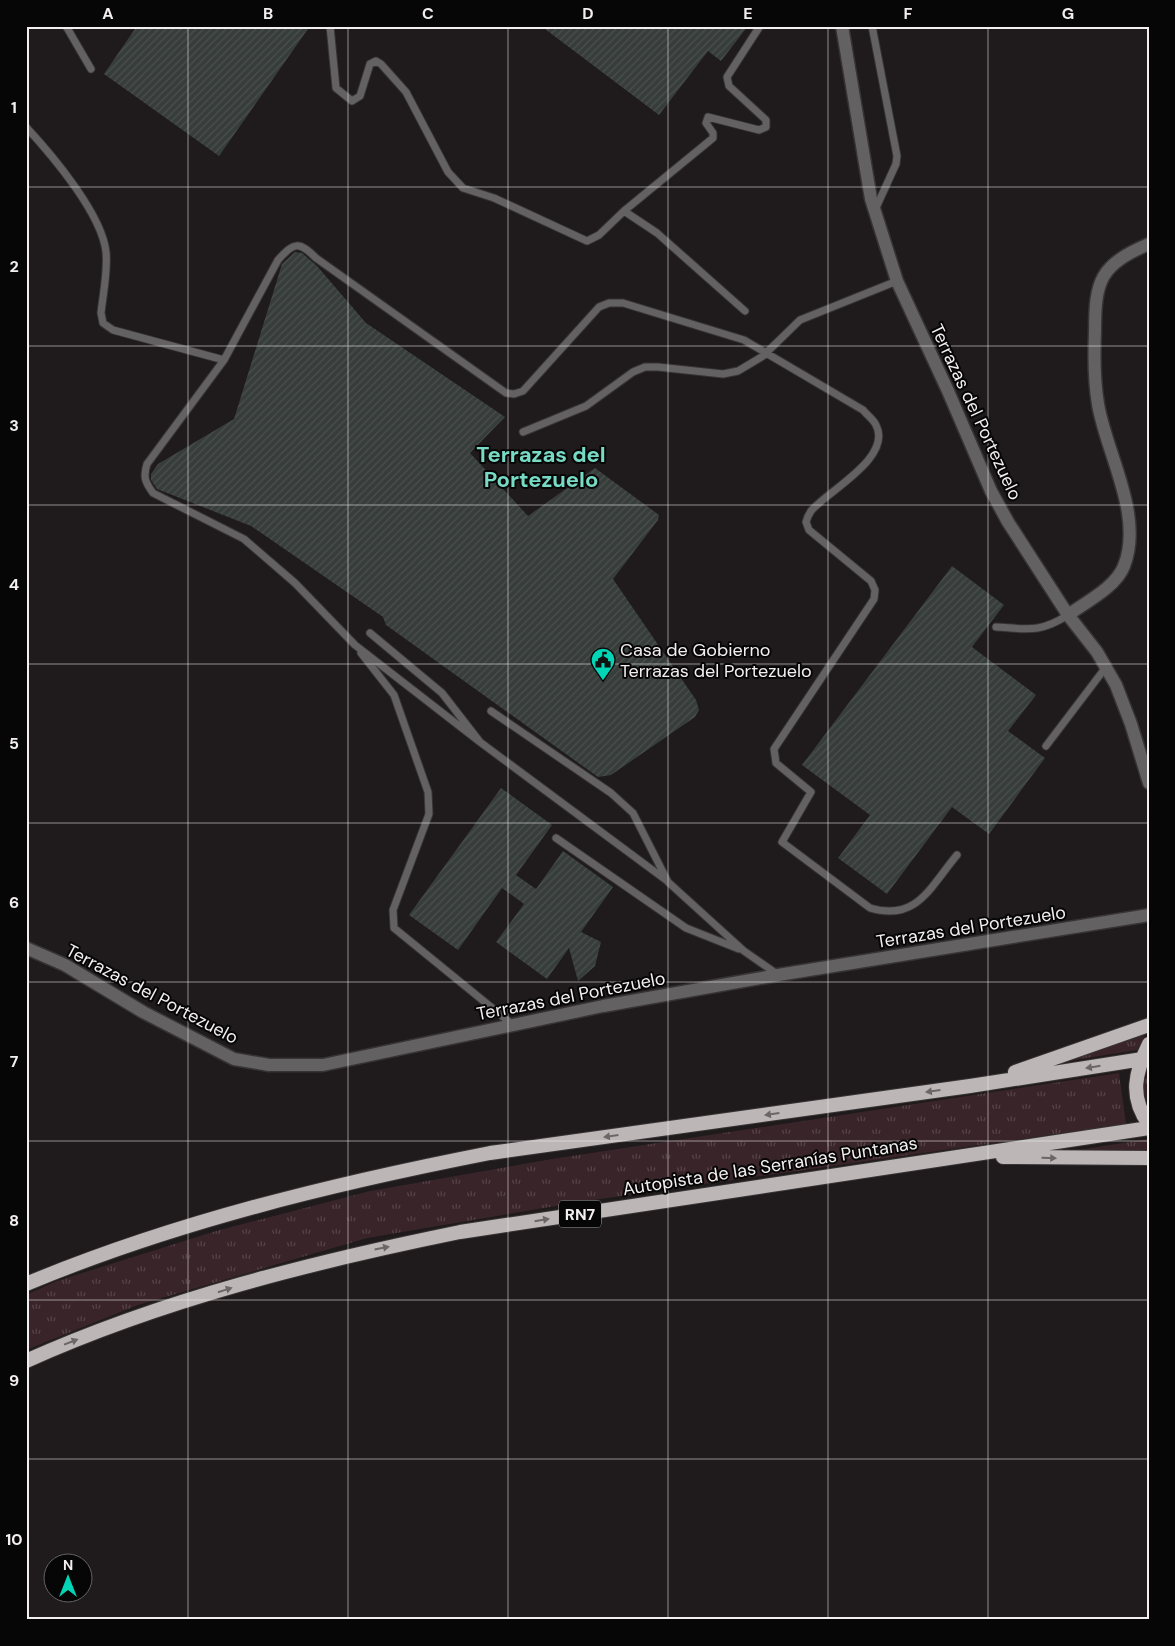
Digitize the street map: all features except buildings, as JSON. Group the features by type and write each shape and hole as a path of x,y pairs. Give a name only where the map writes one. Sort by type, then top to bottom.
{"highway":[{"path":"970,1086 1057,1058 1149,1025"},
{"path":"1149,1044 1145,1058 1138,1069 1135,1090 1140,1110 1149,1124"},
{"path":"26,1284 92,1258 305,1192 490,1153 970,1086 1145,1058"},
{"name":"Autopista de las Serranías Puntanas","path":"26,1361 181,1303 276,1274 361,1252 460,1232 1149,1128"},
{"path":"965,1156 1149,1158"}],"street":[{"name":"Terrazas del Portezuelo","path":"842,26 864,162 874,210 897,281 948,391 990,491 1068,615 1086,636 1106,667 1124,702 1149,783"},
{"path":"1068,615 1117,577 1127,558 1129,547 1127,507 1098,402 1094,360 1095,302 1102,278 1109,269 1125,255 1149,244"},
{"name":"Terrazas del Portezuelo","path":"26,948 65,965 206,1046 234,1058 269,1065 323,1065 603,1006 778,975 1149,915"}],"lane":[{"path":"66,26 91,69"},
{"path":"330,26 336,88 346,98 352,101 357,100 370,64 376,61 381,64 406,92 448,172 463,188 494,198 587,241 599,235 624,211 713,138 713,133 706,123 708,117 759,130 766,127 766,120 729,86 727,77 760,26"},
{"path":"872,26 897,156 896,164 874,210"},
{"path":"26,127 66,176 100,228 106,253 101,314 103,323 113,330 224,360"},
{"path":"624,211 657,233 745,311"},
{"path":"513,1025 394,928 393,910 429,814 428,792 394,695 355,645 295,583 244,539 153,492 145,483 145,473 148,464 224,360 278,260 288,248 297,245 305,246 324,264 506,393 514,394 523,391 599,307 609,303 622,303 744,340 863,410 877,426 878,441 870,458 811,511 806,522 808,530 871,582 875,590 874,599 774,748 776,763 811,792 782,842 870,908 886,913 894,913 914,906 957,855"},
{"path":"523,432 586,406 633,372 645,367 723,374 738,371 767,352 800,320 897,281"},
{"path":"996,628 1038,629 1050,626 1068,615"},
{"path":"370,633 442,693 480,742"},
{"path":"355,645 480,742 668,882 744,951 778,975"},
{"path":"1046,746 1106,667"},
{"path":"490,711 611,793 634,813 668,882"},
{"path":"556,838 686,928 744,951"}],"green space":[{"path":"1148,1030 1137,1050 1061,1062"},
{"path":"1149,1067 1149,1107 1143,1089"},
{"path":"1119,1073 1126,1124 579,1202 367,1238 138,1305 26,1350 26,1295 57,1281 216,1231 370,1191 552,1159"},
{"path":"1148,1139 1149,1152 1059,1153"}],"place":[{"name":"Casa de Gobierno Terrazas del Portezuelo","path":"603,681"}],"district":[{"name":"Terrazas del Portezuelo","path":"541,466"}]}
